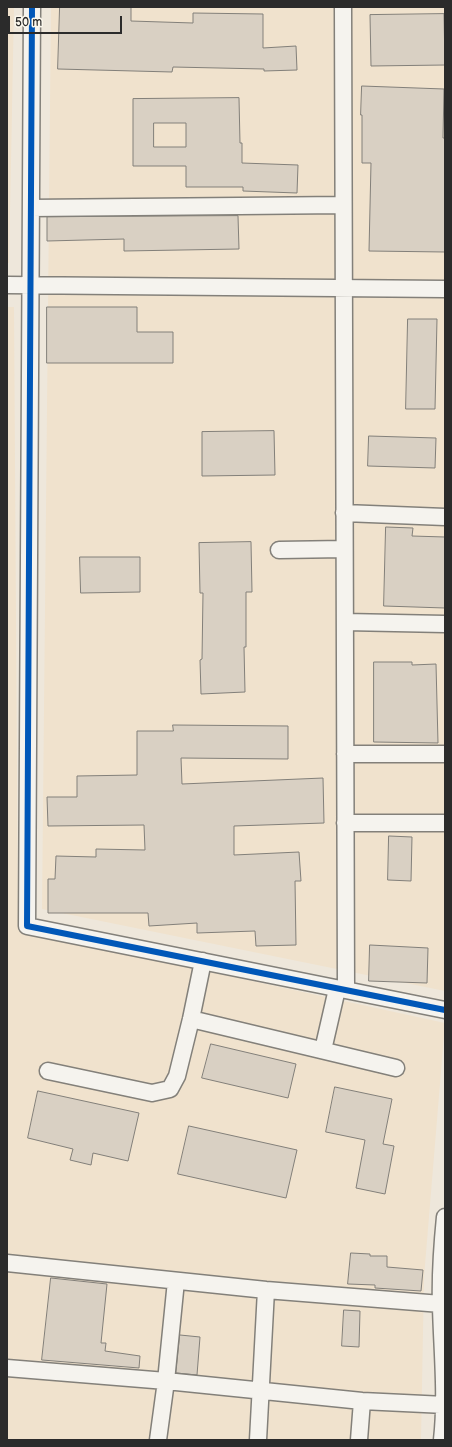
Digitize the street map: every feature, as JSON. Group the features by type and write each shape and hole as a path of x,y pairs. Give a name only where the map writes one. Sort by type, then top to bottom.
{"street":[{"path":"32,7 27,926 445,1010"},
{"path":"323,1050 341,989 345,822 343,7"},
{"path":"31,208 343,204"},
{"path":"7,285 445,289"},
{"path":"344,513 445,517"},
{"path":"279,550 344,549"},
{"path":"345,622 445,624"},
{"path":"345,754 445,754"},
{"path":"345,822 445,823"},
{"path":"48,1071 152,1093 170,1088 177,1076 203,961"},
{"path":"191,1019 396,1068"},
{"path":"443,1436 445,1405 441,1304 445,1217"},
{"path":"7,1263 266,1290 441,1304"},
{"path":"158,1440 166,1381 176,1281"},
{"path":"258,1440 262,1391 266,1290"},
{"path":"7,1368 166,1381 362,1401 445,1405"},
{"path":"359,1440 362,1401"}],"shaded area":[{"path":"7,7 14,7 9,263 7,263"},
{"path":"51,7 445,7 445,991 42,909"},
{"path":"7,307 14,307 18,930 445,1023 424,1277 421,1440 7,1440"}],"building":[{"path":"60,7 131,7 131,21 193,23 193,13 263,14 263,48 296,46 297,70 264,71 264,69 173,67 172,72 58,69"},
{"path":"444,14 445,65 371,66 370,15"},
{"path":"362,86 444,89 443,138 445,138 445,252 369,251 371,163 362,163"},
{"path":"239,98 242,163 298,165 297,193 243,191 243,187 186,187 186,166 133,166 133,99","holes":["154,123 186,123 186,147 154,147"]},
{"path":"238,216 239,249 124,251 124,239 47,241 47,217"},
{"path":"47,307 137,307 137,332 173,332 173,363 47,363"},
{"path":"408,319 437,319 435,409 406,409"},
{"path":"274,431 275,475 202,476 202,432"},
{"path":"369,436 436,438 435,468 368,466"},
{"path":"386,527 413,528 412,536 445,537 445,608 384,606"},
{"path":"251,542 252,592 246,592 246,647 244,647 245,692 201,694 200,660 202,659 203,593 200,593 199,543"},
{"path":"80,557 140,557 140,592 81,593"},
{"path":"374,662 412,662 412,665 436,664 438,743 374,742"},
{"path":"173,725 288,726 288,759 181,758 182,784 323,778 324,823 234,826 234,855 299,852 301,881 295,881 296,945 256,946 255,931 197,933 197,923 149,926 148,913 48,913 48,879 55,879 56,856 96,857 96,849 145,850 144,825 48,826 47,797 77,797 77,776 137,775 137,731 173,731"},
{"path":"389,836 412,837 411,881 388,880"},
{"path":"370,945 428,948 427,983 369,981"},
{"path":"211,1044 296,1064 288,1098 202,1078"},
{"path":"335,1087 392,1099 383,1144 394,1146 385,1194 356,1188 365,1140 326,1132"},
{"path":"38,1091 139,1113 128,1161 93,1153 91,1165 70,1160 73,1149 28,1138"},
{"path":"189,1126 297,1150 286,1198 178,1174"},
{"path":"351,1253 370,1254 370,1256 387,1256 387,1267 423,1270 421,1291 375,1288 375,1285 348,1284"},
{"path":"51,1278 107,1284 101,1343 106,1343 105,1351 140,1356 139,1368 42,1360"},
{"path":"344,1310 360,1311 359,1347 342,1346"},
{"path":"180,1335 200,1337 197,1375 176,1373"}],"cycle path":[{"path":"32,7 27,926 445,1010"}]}
